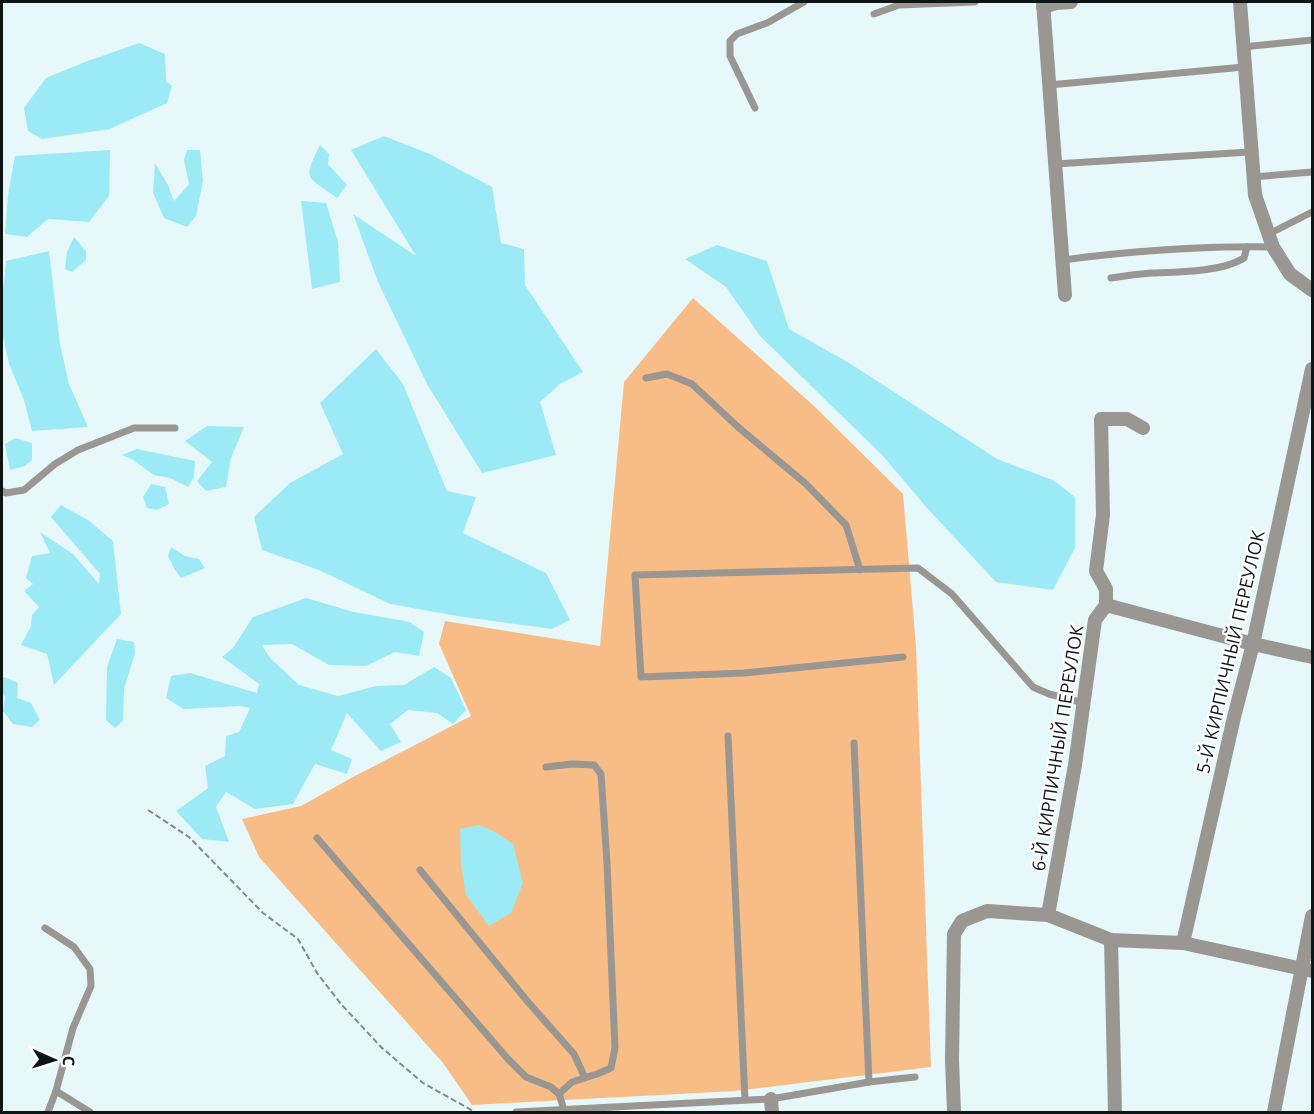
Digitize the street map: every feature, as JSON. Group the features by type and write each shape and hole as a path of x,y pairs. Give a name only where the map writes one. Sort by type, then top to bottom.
{"street":[{"path":"1065,295 1049,85 1040,3 1071,2"},
{"path":"1240,2 1250,152 1257,201 1271,241 1290,274 1312,290"},
{"name":"5-Й КИРПИЧНЫЙ ПЕРЕУЛОК","path":"1183,943 1253,644 1312,369"},
{"path":"1143,428 1127,419 1101,419 1104,515 1096,571 1106,589 1106,605 1253,644 1312,657"},
{"name":"6-Й КИРПИЧНЫЙ ПЕРЕУЛОК","path":"1048,915 1075,765 1095,620 1106,605"},
{"path":"954,1113 952,1060 954,934 962,921 987,911 1048,915 1111,940 1183,943 1307,969"},
{"path":"1274,1113 1307,969 1312,916"},
{"path":"1111,940 1114,1113"}],"lane":[{"path":"755,108 730,56 730,41 737,34 767,23 804,2"},
{"path":"874,14 899,5 975,2"},
{"path":"1243,47 1312,40"},
{"path":"1049,85 1244,67"},
{"path":"1055,164 1250,152"},
{"path":"1253,177 1312,172"},
{"path":"1062,260 1093,256 1247,247 1271,241 1312,212"},
{"path":"1110,278 1150,273 1192,272 1232,263 1244,258 1247,247"},
{"path":"646,378 667,374 692,384 738,427 806,484 846,525 860,570"},
{"path":"2,491 6,493 24,490 55,464 78,450 134,428 175,428"},
{"path":"903,657 744,673 641,677 635,575 918,568 952,594 1033,687 1084,703"},
{"path":"728,736 745,1100"},
{"path":"854,743 869,1082"},
{"path":"546,767 572,764 594,765 601,774 615,1048 611,1068 572,1082 559,1094"},
{"path":"317,838 508,1059 526,1077 559,1094 564,1110"},
{"path":"420,870 528,1002 574,1054 585,1078"},
{"path":"45,928 74,948 90,969 91,986 73,1028 48,1113"},
{"path":"516,1113 745,1100 771,1106 869,1082 915,1077"},
{"path":"56,1091 90,1113"}],"path":[{"path":"148,810 189,837 263,913 298,939 317,973 335,997 382,1048 423,1083 475,1113"}],"shaded area":[{"path":"693,298 814,406 903,494 916,646 931,1067 735,1091 472,1105 443,1063 259,857 242,819 301,806 471,716 439,644 445,621 600,646 624,382"}],"water":[{"path":"139,43 165,54 166,81 172,86 167,103 110,129 42,139 28,131 24,108 46,78"},
{"path":"384,136 430,154 492,187 501,243 524,249 525,285 583,372 560,384 540,402 556,455 482,473 427,384 378,282 353,214 416,256 351,150"},
{"path":"320,145 329,154 328,164 347,185 337,198 313,181 310,176 311,165"},
{"path":"110,150 109,196 89,222 48,219 27,237 5,234 8,195 15,156"},
{"path":"187,150 200,150 203,181 196,216 187,227 164,218 153,193 155,163 174,201 189,184 184,160"},
{"path":"301,201 326,203 338,242 340,282 312,289"},
{"path":"74,237 86,251 86,260 72,272 65,269 67,252"},
{"path":"717,245 767,261 789,329 851,364 997,459 1053,480 1075,497 1075,548 1053,590 996,582 927,508 883,456 760,336 726,287 685,259"},
{"path":"49,251 60,344 69,384 88,427 32,431 24,400 9,364 2,332 2,300 6,261"},
{"path":"376,349 403,384 447,491 476,497 463,533 546,573 570,620 552,629 390,604 319,570 262,550 254,517 290,483 343,454 320,403"},
{"path":"207,426 244,427 231,458 226,487 206,491 197,481 212,462 185,441"},
{"path":"15,438 32,443 32,460 25,466 10,470 5,444"},
{"path":"137,449 195,461 194,477 188,487 170,478 154,475 122,455"},
{"path":"151,484 165,487 169,504 157,510 147,508 143,497"},
{"path":"61,505 88,520 113,541 121,614 54,685 47,654 21,645 31,626 32,615 39,607 24,591 33,584 26,578 32,556 50,553 40,532 73,554 99,584 100,574 51,517"},
{"path":"171,547 185,556 199,559 205,568 181,578 168,556"},
{"path":"306,598 354,612 410,622 424,632 419,656 395,652 366,666 329,665 292,644 262,645 270,658 299,685 338,696 376,686 404,685 434,667 451,678 466,710 453,724 437,713 408,710 390,724 401,742 381,751 347,713 331,750 352,759 347,774 315,764 293,804 255,809 226,792 216,807 229,842 202,839 176,811 208,788 205,766 225,756 226,736 239,732 250,708 240,706 183,709 166,698 171,676 190,673 257,693 259,684 222,657 233,648 253,617"},
{"path":"117,639 134,642 135,653 124,689 123,721 115,728 106,720 107,667"},
{"path":"2,676 18,683 17,698 31,703 40,720 32,727 13,724 3,711 5,696 2,693"},
{"path":"479,825 513,844 523,883 511,913 489,926 466,895 461,865 460,829"}]}
